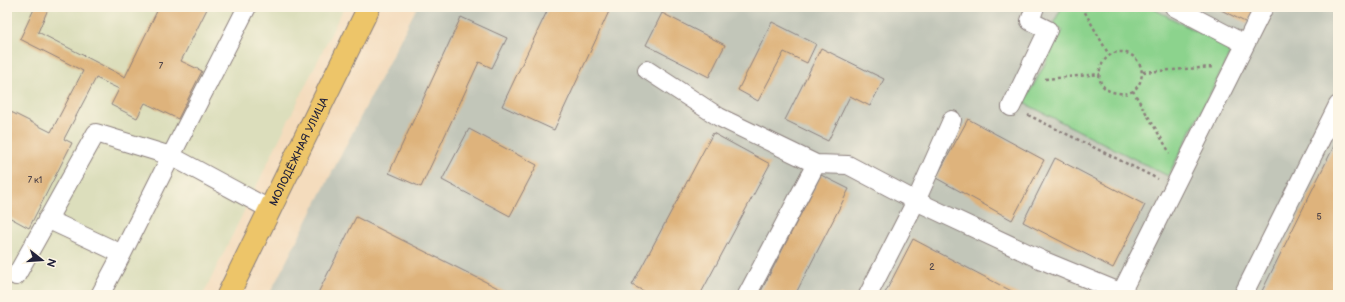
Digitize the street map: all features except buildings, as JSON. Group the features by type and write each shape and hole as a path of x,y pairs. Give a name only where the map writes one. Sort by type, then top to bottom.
{"main road":[{"name":"МОЛОДЁЖНАЯ УЛИЦА","path":"228,295 369,7"}],"street":[{"path":"100,295 247,7"},
{"path":"1011,107 1048,30 1030,21 1035,7"},
{"path":"1174,7 1245,44"},
{"path":"647,70 719,117 816,164 848,165 916,202 1042,260 1123,294 1264,7"},
{"path":"1243,295 1338,105"},
{"path":"868,295 916,202 952,120"},
{"path":"16,276 96,133 171,156 270,210"},
{"path":"747,295 816,164"},
{"path":"47,219 122,254"}],"path":[{"path":"1082,7 1109,55"},
{"path":"1121,51 1131,55 1138,62 1143,72 1139,87 1127,94 1108,91 1102,87 1100,81 1100,70 1103,62 1109,55 1121,51"},
{"path":"1143,72 1234,66"},
{"path":"1024,81 1100,74"},
{"path":"1133,91 1178,180"},
{"path":"1011,107 1178,180"}],"shaded area":[{"path":"7,7 344,7 203,295 7,295"},
{"path":"417,7 1338,7 1338,295 269,295"}],"green space":[{"path":"1062,7 1150,7 1232,50 1168,176 1024,103 1063,30 1053,24"}]}
